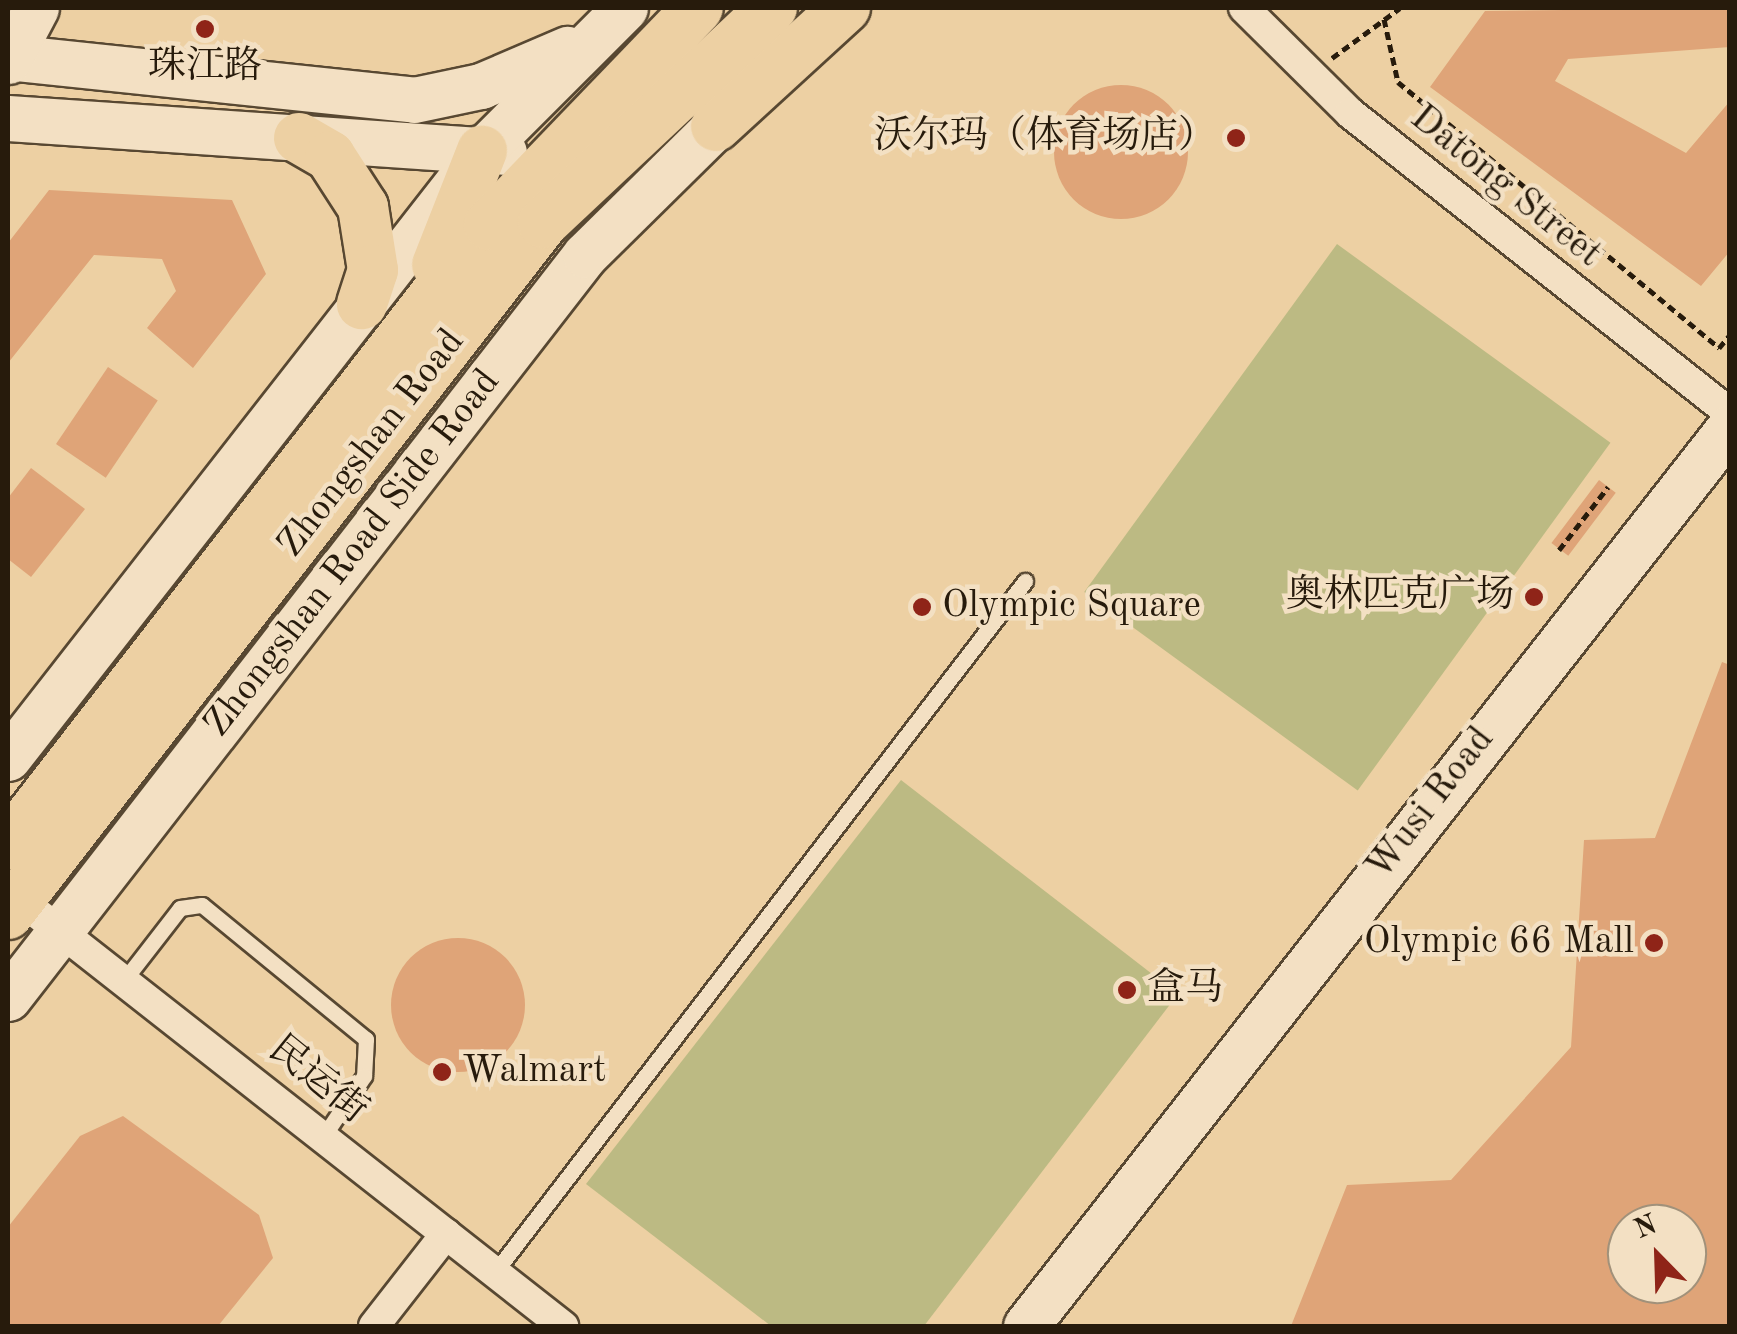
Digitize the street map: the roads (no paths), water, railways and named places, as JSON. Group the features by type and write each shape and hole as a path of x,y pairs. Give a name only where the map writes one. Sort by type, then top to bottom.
{"main road":[{"path":"36,8 8,59 414,100 528,68 614,18"},
{"name":"Zhongshan Road","path":"8,846 415,321 549,155 698,8"},
{"name":"Zhongshan Road","path":"13,907 543,223 605,159 772,8"},
{"path":"8,118 605,159 716,126 845,8"},
{"path":"8,758 482,151 614,18"},
{"name":"Zhongshan Road Side Road","path":"8,998 585,255 716,126"},
{"path":"299,138 330,156 364,208 373,270 362,304"},
{"path":"415,321 482,151"},
{"name":"Wusi Road","path":"1026,1326 1730,427"}],"street":[{"name":"Datong Street","path":"1244,8 1309,74 1730,413"},
{"name":"民运街","path":"13,907 60,930 126,978 562,1326"},
{"path":"374,1326 446,1234"}],"lane":[{"path":"494,1272 1025,581"},
{"path":"126,978 180,908 202,905 366,1039 364,1076 323,1137"}],"place":[{"name":"珠江路","path":"205,29"},
{"name":"沃尔玛（体育场店）","path":"1236,138"},
{"name":"奥林匹克广场","path":"1534,597"},
{"name":"Olympic Square","path":"922,607"},
{"name":"Olympic 66 Mall","path":"1654,943"},
{"name":"盒马","path":"1127,990"},
{"name":"Walmart","path":"442,1072"}]}
